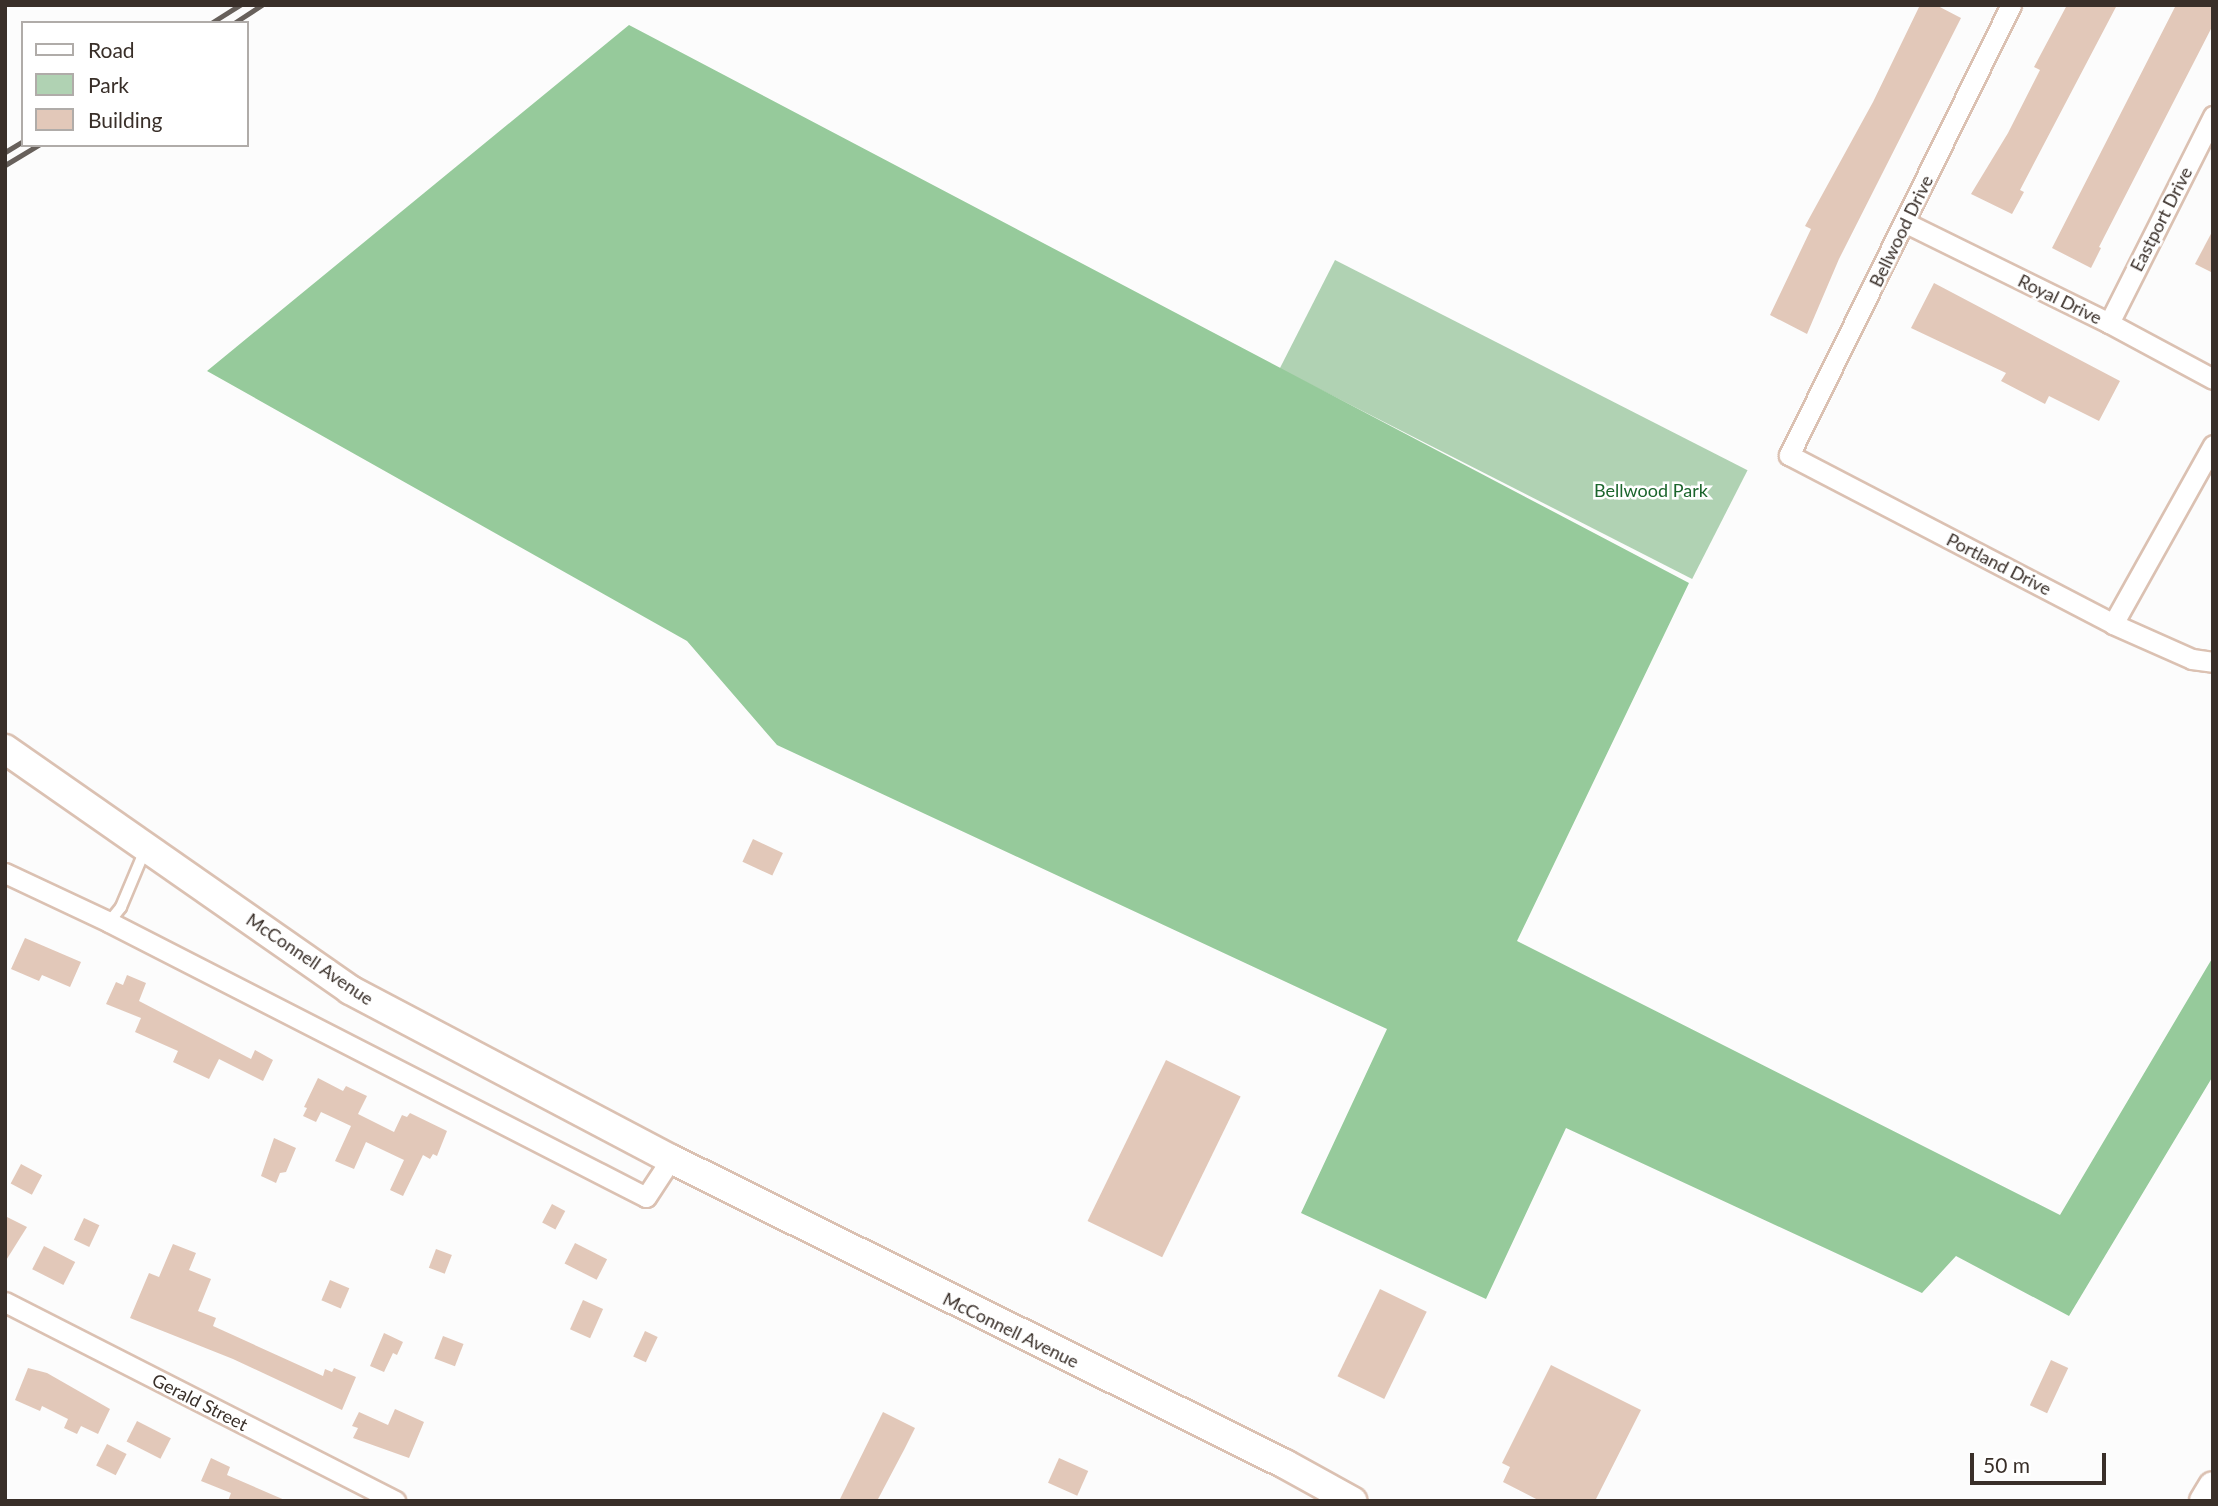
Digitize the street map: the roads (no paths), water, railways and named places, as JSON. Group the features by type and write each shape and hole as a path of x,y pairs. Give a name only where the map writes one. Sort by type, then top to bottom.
{"main road":[{"name":"McConnell Avenue","path":"5,749 350,990 671,1158 1284,1464 1352,1501"},
{"path":"2204,1501 2213,1486"}],"street":[{"name":"Bellwood Drive","path":"1789,455 1906,223 2011,5"},
{"name":"Eastport Drive","path":"2109,323 2213,116"},
{"name":"Royal Drive","path":"1906,223 2109,323 2213,379"},
{"path":"2113,624 2213,445"},
{"name":"Portland Drive","path":"1789,455 2113,624 2192,659 2213,662"},
{"path":"5,873 109,922 646,1197 671,1158"},
{"name":"Gerald Street","path":"5,1302 395,1501"}],"lane":[{"path":"109,922 121,907 146,846"}],"railway":[{"path":"214,21 240,5"},
{"path":"237,21 262,5"},
{"path":"5,152 21,142"},
{"path":"5,165 35,147"}],"park label":[{"name":"Bellwood Park","path":"1651,490"}]}
